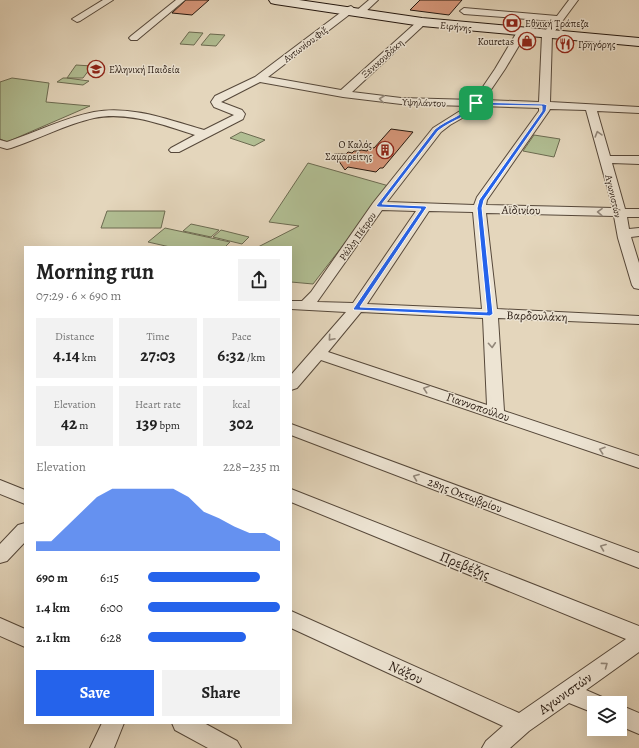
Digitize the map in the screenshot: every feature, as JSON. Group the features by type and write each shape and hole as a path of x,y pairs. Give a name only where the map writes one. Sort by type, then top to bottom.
{"main road":[{"name":"Ειρήνης","path":"275,0 521,31"},
{"name":"Ειρήνης","path":"292,0 422,22 521,31 639,39"},
{"name":"Ειρήνης","path":"547,33 639,42"}],"street":[{"path":"77,19 109,0"},
{"path":"134,38 181,0"},
{"name":"Αντωνίου Φιξ","path":"204,134 239,117 240,114 238,112 218,105 216,102 220,98 259,79 355,11 374,0"},
{"path":"453,23 472,0"},
{"path":"496,413 490,314 479,208 481,200 544,111 547,33 574,0"},
{"path":"464,10 557,19"},
{"name":"Ράλλη Πέτρου","path":"306,305 316,295 378,206 437,130 446,123 472,109 500,69 521,31 532,17"},
{"name":"Ξενικουδάκη","path":"343,94 422,22"},
{"name":"Υψηλάντου","path":"259,79 343,94 401,101 544,105 639,110"},
{"name":"Αγωνιστών","path":"590,108 620,212 619,218 639,285"},
{"path":"2,146 29,139 79,118 110,114 143,115 204,134"},
{"path":"175,150 204,134"},
{"path":"605,159 639,160"},
{"name":"Αϊδινίου","path":"378,206 639,212"},
{"path":"292,384 356,309 425,207"},
{"path":"620,212 639,225"},
{"path":"624,234 639,232"},
{"name":"Βαρδουλάκη","path":"292,305 356,309 639,320"},
{"name":"Γιαννοπούλου","path":"317,353 639,462"},
{"name":"28ης Οκτωβρίου","path":"292,429 639,561"},
{"path":"0,486 24,498"},
{"name":"Πρεβέζης","path":"292,495 639,635"},
{"path":"0,556 24,531"},
{"name":"Νάξου","path":"292,619 521,724"},
{"path":"0,626 24,638"},
{"name":"Αγωνιστών","path":"494,748 521,724 639,641"},
{"path":"568,692 587,701"},
{"path":"627,718 639,724"},
{"path":"102,748 113,724"},
{"path":"185,724 229,748"}],"green space":[{"path":"189,32 203,33 194,45 180,44"},
{"path":"210,34 225,35 216,46 201,45"},
{"path":"76,65 92,66 83,78 67,78"},
{"path":"12,78 49,83 46,102 90,106 7,142 0,139 0,82"},
{"path":"63,78 89,81 83,85 57,82"},
{"path":"241,132 265,140 254,146 230,138"},
{"path":"534,135 560,139 554,157 523,151"},
{"path":"308,163 389,186 313,284 292,282 292,246 260,246 299,226 269,222"},
{"path":"107,211 165,211 161,228 101,228"},
{"path":"191,224 219,230 211,237 183,231"},
{"path":"165,228 230,242 226,246 166,246 148,242"},
{"path":"221,230 249,237 242,244 213,237"}],"building":[{"path":"186,0 209,0 192,15 172,13"},
{"path":"420,0 462,0 449,15 410,10"},
{"name":"Ο Καλός Σαμαρείτης","path":"391,129 413,132 383,168 380,168 376,172 348,167 345,170 334,154 346,154 348,152 352,153 354,151 361,150 367,151 370,147 374,148"}],"place":[{"name":"Εθνική Τράπεζα","path":"512,23"},
{"name":"Kouretas","path":"527,41"},
{"name":"Γρηγόρης","path":"565,44"},
{"name":"Ελληνική Παιδεία","path":"96,69"},
{"name":"Ο Καλός Σαμαρείτης","path":"385,150"}],"route":[{"path":"476,103 544,105 544,111 481,200 479,208 490,314 356,309 425,207 378,206 437,130 446,123 472,109 476,103"}]}
